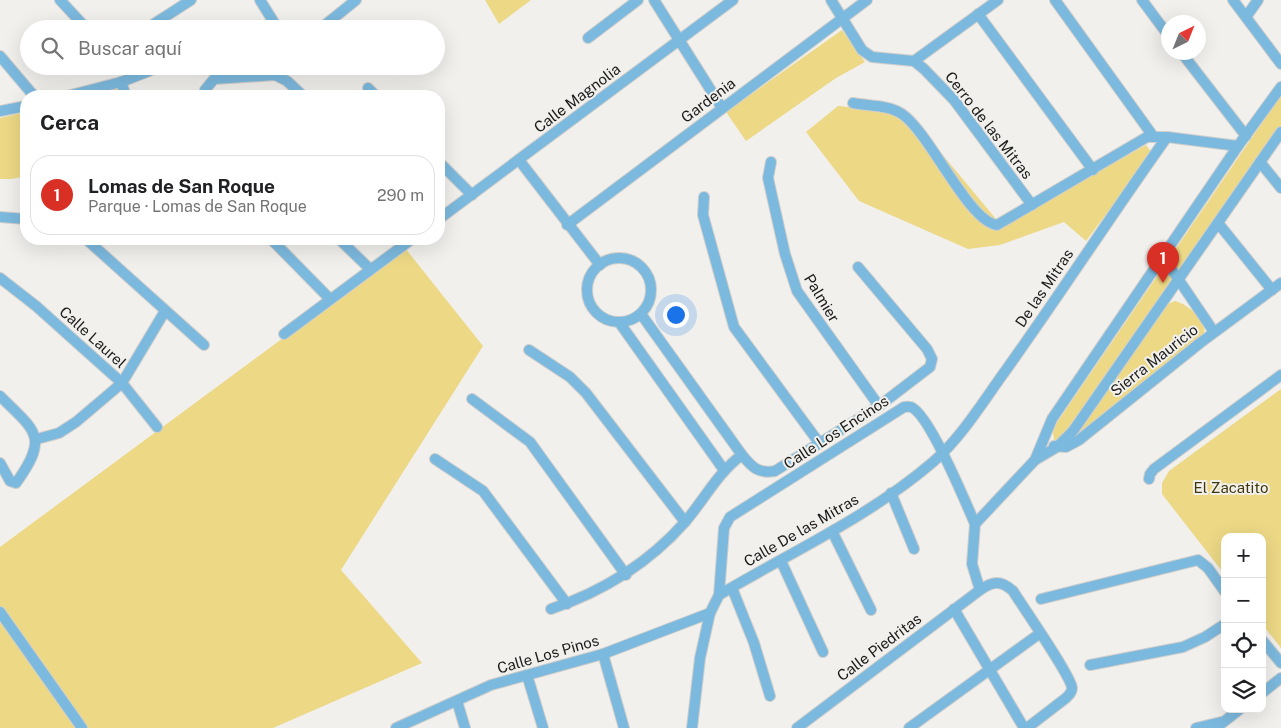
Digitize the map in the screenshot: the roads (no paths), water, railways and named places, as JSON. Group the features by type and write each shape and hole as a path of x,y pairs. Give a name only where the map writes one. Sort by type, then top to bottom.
{"street":[{"path":"60,0 79,20"},
{"path":"156,20 175,4 191,0"},
{"path":"260,0 272,20"},
{"path":"329,20 344,4 356,0"},
{"path":"588,38 638,0"},
{"path":"654,0 722,108"},
{"name":"Calle Magnolia","path":"445,215 733,0"},
{"path":"831,0 862,50 872,57 914,61 998,0"},
{"name":"Gardenia","path":"567,224 866,0"},
{"path":"1055,0 1153,136"},
{"path":"1142,0 1161,26"},
{"path":"1233,0 1281,64"},
{"path":"1246,17 1258,0"},
{"path":"978,14 1093,170"},
{"path":"0,56 29,90"},
{"path":"1188,60 1246,136"},
{"name":"Cerro de las Mitras","path":"914,61 954,100 1032,205"},
{"path":"90,90 139,75"},
{"path":"205,90 214,79 257,75"},
{"path":"273,75 282,77 296,90"},
{"path":"121,82 124,90"},
{"path":"1035,460 1052,419 1164,258 1238,146 1281,87"},
{"path":"853,104 894,109 901,113 915,126 962,192 982,216 992,224 1005,222 1142,139 1153,136 1167,137 1238,146"},
{"path":"0,111 20,107"},
{"path":"975,524 1035,460 1057,447 1073,431 1281,132"},
{"name":"De las Mitras","path":"943,453 1026,342 1109,218 1167,137"},
{"path":"519,160 600,265"},
{"name":"Palmier","path":"770,162 768,178 785,254 797,291 879,406"},
{"path":"1260,162 1281,188"},
{"path":"445,168 472,195"},
{"path":"704,197 703,215 734,326 820,444"},
{"path":"0,217 20,219"},
{"path":"1218,222 1272,290"},
{"path":"93,245 204,345"},
{"path":"277,245 330,299"},
{"path":"345,245 370,269"},
{"path":"284,334 404,245"},
{"path":"624,258 636,263 644,270 650,281 651,293 648,304 641,314 631,320 620,322 608,320 598,314 591,305 587,294 588,282 600,265 612,259 624,258"},
{"path":"1164,258 1178,282 1214,332"},
{"path":"641,314 742,455 754,469 761,472 775,471 879,406 923,375 932,363 927,349 858,267"},
{"name":"Calle Laurel","path":"0,278 36,306 122,383 157,427"},
{"name":"Sierra Mauricio","path":"1057,447 1066,447 1079,440 1214,332 1281,283"},
{"path":"37,439 59,433 76,422 122,383 165,311"},
{"path":"620,322 724,470"},
{"path":"529,350 570,377 586,393 685,522"},
{"path":"1149,479 1154,469 1281,375"},
{"path":"0,396 29,425 37,439 36,446 18,481 14,484 10,481 0,464"},
{"path":"472,399 530,442 626,575"},
{"name":"Calle Los Encinos","path":"719,595 724,528 730,517 904,407 911,407 920,415 943,453"},
{"path":"1042,442 1057,447"},
{"path":"943,453 975,524 972,564 980,590"},
{"name":"Calle De las Mitras","path":"719,595 833,533 891,493 943,453"},
{"path":"552,609 594,593 626,575 658,550 685,522 724,470 742,455"},
{"path":"434,459 483,491 568,604"},
{"path":"891,493 914,549"},
{"path":"833,533 871,610"},
{"path":"1041,599 1198,560 1208,568 1221,586"},
{"path":"781,561 823,652"},
{"name":"Calle Piedritas","path":"797,728 988,584 999,582 1006,584 1013,591 1039,634"},
{"path":"732,588 754,643 770,696"},
{"path":"692,728 700,658 710,614 719,595"},
{"path":"909,728 990,670 1039,634 1070,681 1071,693 1025,728 990,670 954,609"},
{"path":"0,612 82,728"},
{"name":"Calle Los Pinos","path":"396,728 491,685 603,654 710,614"},
{"path":"1090,665 1183,647 1205,637 1221,627"},
{"path":"1266,645 1281,663"},
{"path":"603,654 624,728"},
{"path":"527,675 543,728"},
{"path":"1266,689 1281,678"},
{"path":"458,701 465,728"},
{"path":"1216,728 1235,713"},
{"path":"1196,728 1225,721"}],"place":[{"name":"Lomas de San Roque","path":"1163,283"}],"park label":[{"name":"El Zacatito","path":"1231,487"}]}
